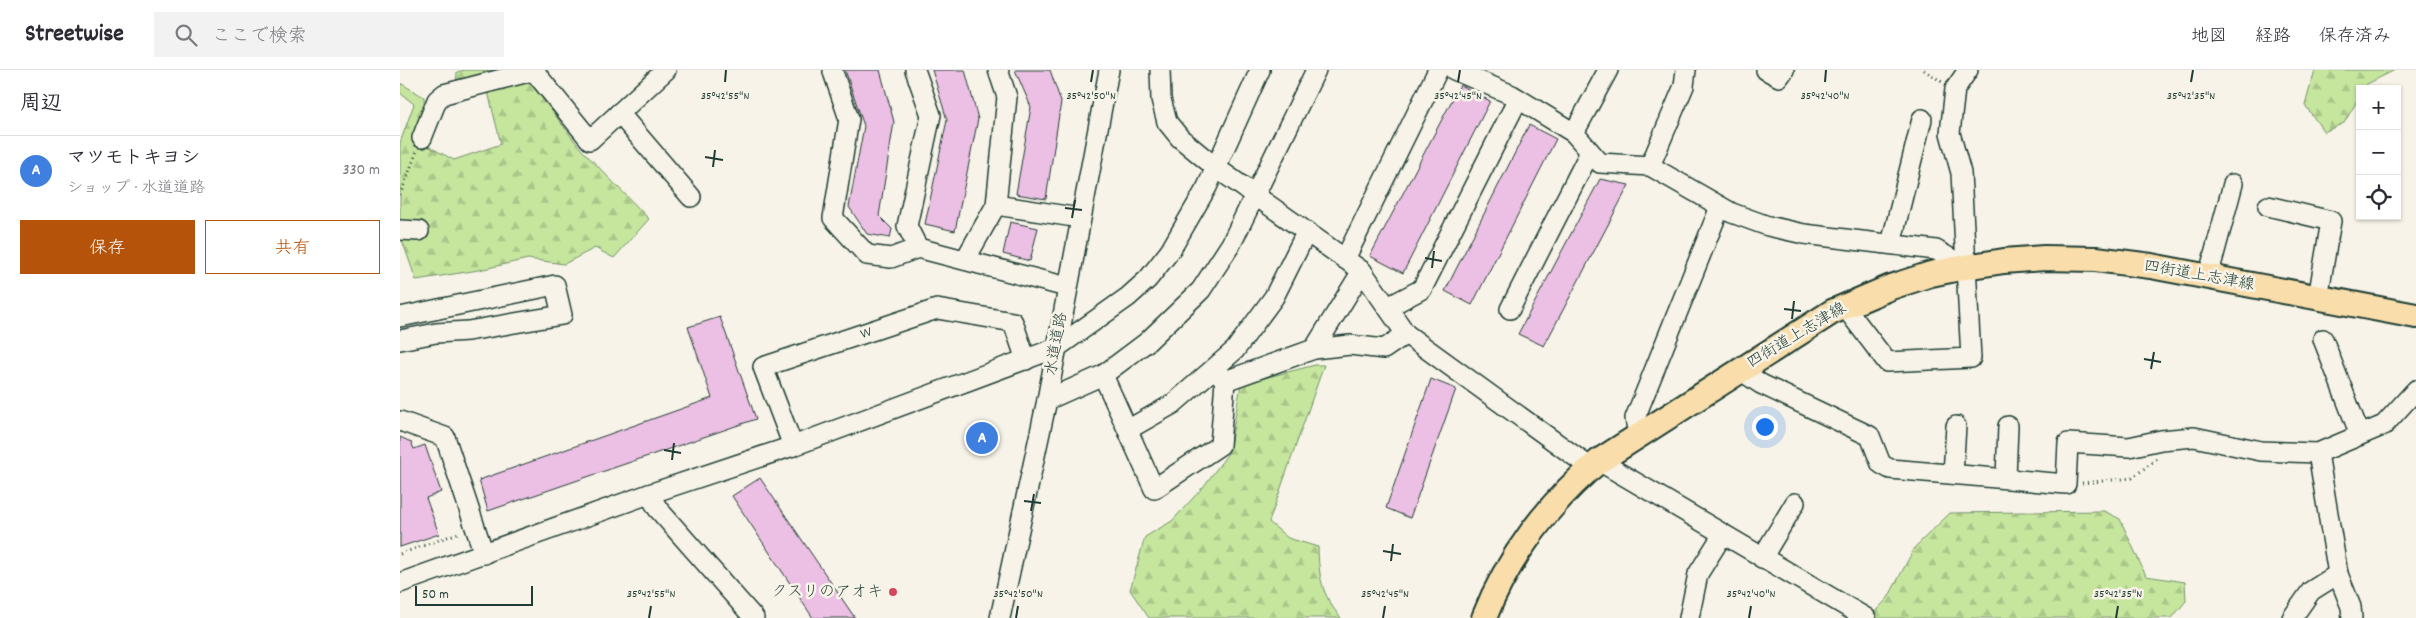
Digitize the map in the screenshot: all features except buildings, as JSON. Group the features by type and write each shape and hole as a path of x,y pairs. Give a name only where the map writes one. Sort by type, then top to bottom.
{"main road":[{"name":"四街道上志津線","path":"1487,618 1492,598 1524,542 1572,486 1595,464 1832,312 1931,274 2004,261 2044,258 2096,259 2152,266 2416,316"}],"street":[{"path":"422,138 437,100 444,94 535,70 590,140 666,70"},
{"path":"915,70 931,115 907,226 918,248"},
{"path":"966,260 996,205 1007,97 998,70"},
{"name":"水道道路","path":"1000,618 1047,400 1109,70"},
{"path":"1160,70 1160,99 1167,122 1180,138 1215,167 1362,271 1406,334 1595,464 1723,534 1866,618"},
{"path":"1160,99 1175,70"},
{"path":"400,584 649,494 793,446 1056,348 1106,314 1148,279 1188,222 1260,70"},
{"path":"1047,400 1103,375 1147,342 1201,290 1231,244 1316,70"},
{"path":"1345,259 1438,70"},
{"path":"1454,70 1518,99 1574,133 1600,163 1650,166 1720,207 1768,226 1804,234 1936,250 1965,268"},
{"path":"1574,133 1608,70"},
{"path":"1650,166 1684,86 1686,70"},
{"path":"1766,70 1779,77 1784,70"},
{"path":"1845,306 1887,362 1972,358 1965,268 1961,173 1950,132 1955,89 1968,70"},
{"path":"833,72 849,119 833,218 867,255 891,258 918,248 1067,287"},
{"path":"1388,307 1422,289 1518,99"},
{"path":"619,114 691,197"},
{"path":"1891,244 1922,118"},
{"path":"1510,309 1590,152"},
{"path":"2208,277 2233,184"},
{"path":"996,205 1080,218"},
{"path":"2268,206 2332,221 2318,298"},
{"path":"1638,435 1635,418 1720,207"},
{"path":"400,230 419,231"},
{"path":"1103,375 1129,429 1154,489 1220,445 1220,375 1235,350 1274,296 1306,233"},
{"path":"1314,349 1362,271"},
{"path":"400,317 555,285 562,315 400,340"},
{"name":"ｗ","path":"793,446 763,367 937,309 1013,322 1026,360"},
{"path":"1129,429 1220,375 1314,349 1350,345 1384,349 1406,334"},
{"path":"2323,339 2360,435"},
{"path":"1740,370 1761,384 1870,436 1881,464 1890,469 2066,484 2068,443 2130,447 2161,440 2194,437 2261,451 2318,453 2384,425 2416,390"},
{"path":"400,421 446,437 484,554"},
{"path":"1953,474 1956,426"},
{"path":"2006,478 2008,426"},
{"path":"2318,453 2338,574 2352,607 2352,618"},
{"path":"649,494 658,510 754,618"},
{"path":"1762,558 1796,503"},
{"path":"1689,618 1698,574 1723,534"},
{"path":"2292,618 2311,591 2338,574"}],"path":[{"path":"400,195 422,138"},
{"path":"2066,484 2115,482 2132,478 2155,462 2179,438"},
{"path":"400,554 468,530"}],"green space":[{"path":"465,70 521,70 580,148 649,219 614,258 595,248 564,264 528,259 479,270 416,280 400,234 400,143 414,104 400,93 400,83 424,97 426,145 454,160 501,144 488,92 456,91 457,72"},
{"path":"2315,70 2395,70 2366,85 2356,85 2356,103 2344,123 2324,132 2305,105"},
{"path":"1315,365 1324,365 1269,522 1288,538 1318,547 1322,585 1329,601 1341,618 1149,618 1130,590 1145,537 1172,521 1204,486 1229,452 1241,384"},
{"path":"2104,511 2120,519 2146,576 2185,582 2186,601 2172,618 1869,618 1888,598 1915,547 1950,513"}],"place":[{"name":"マツモトキヨシ","path":"982,438"},
{"name":"クスリのアオキ","path":"893,592"}]}
